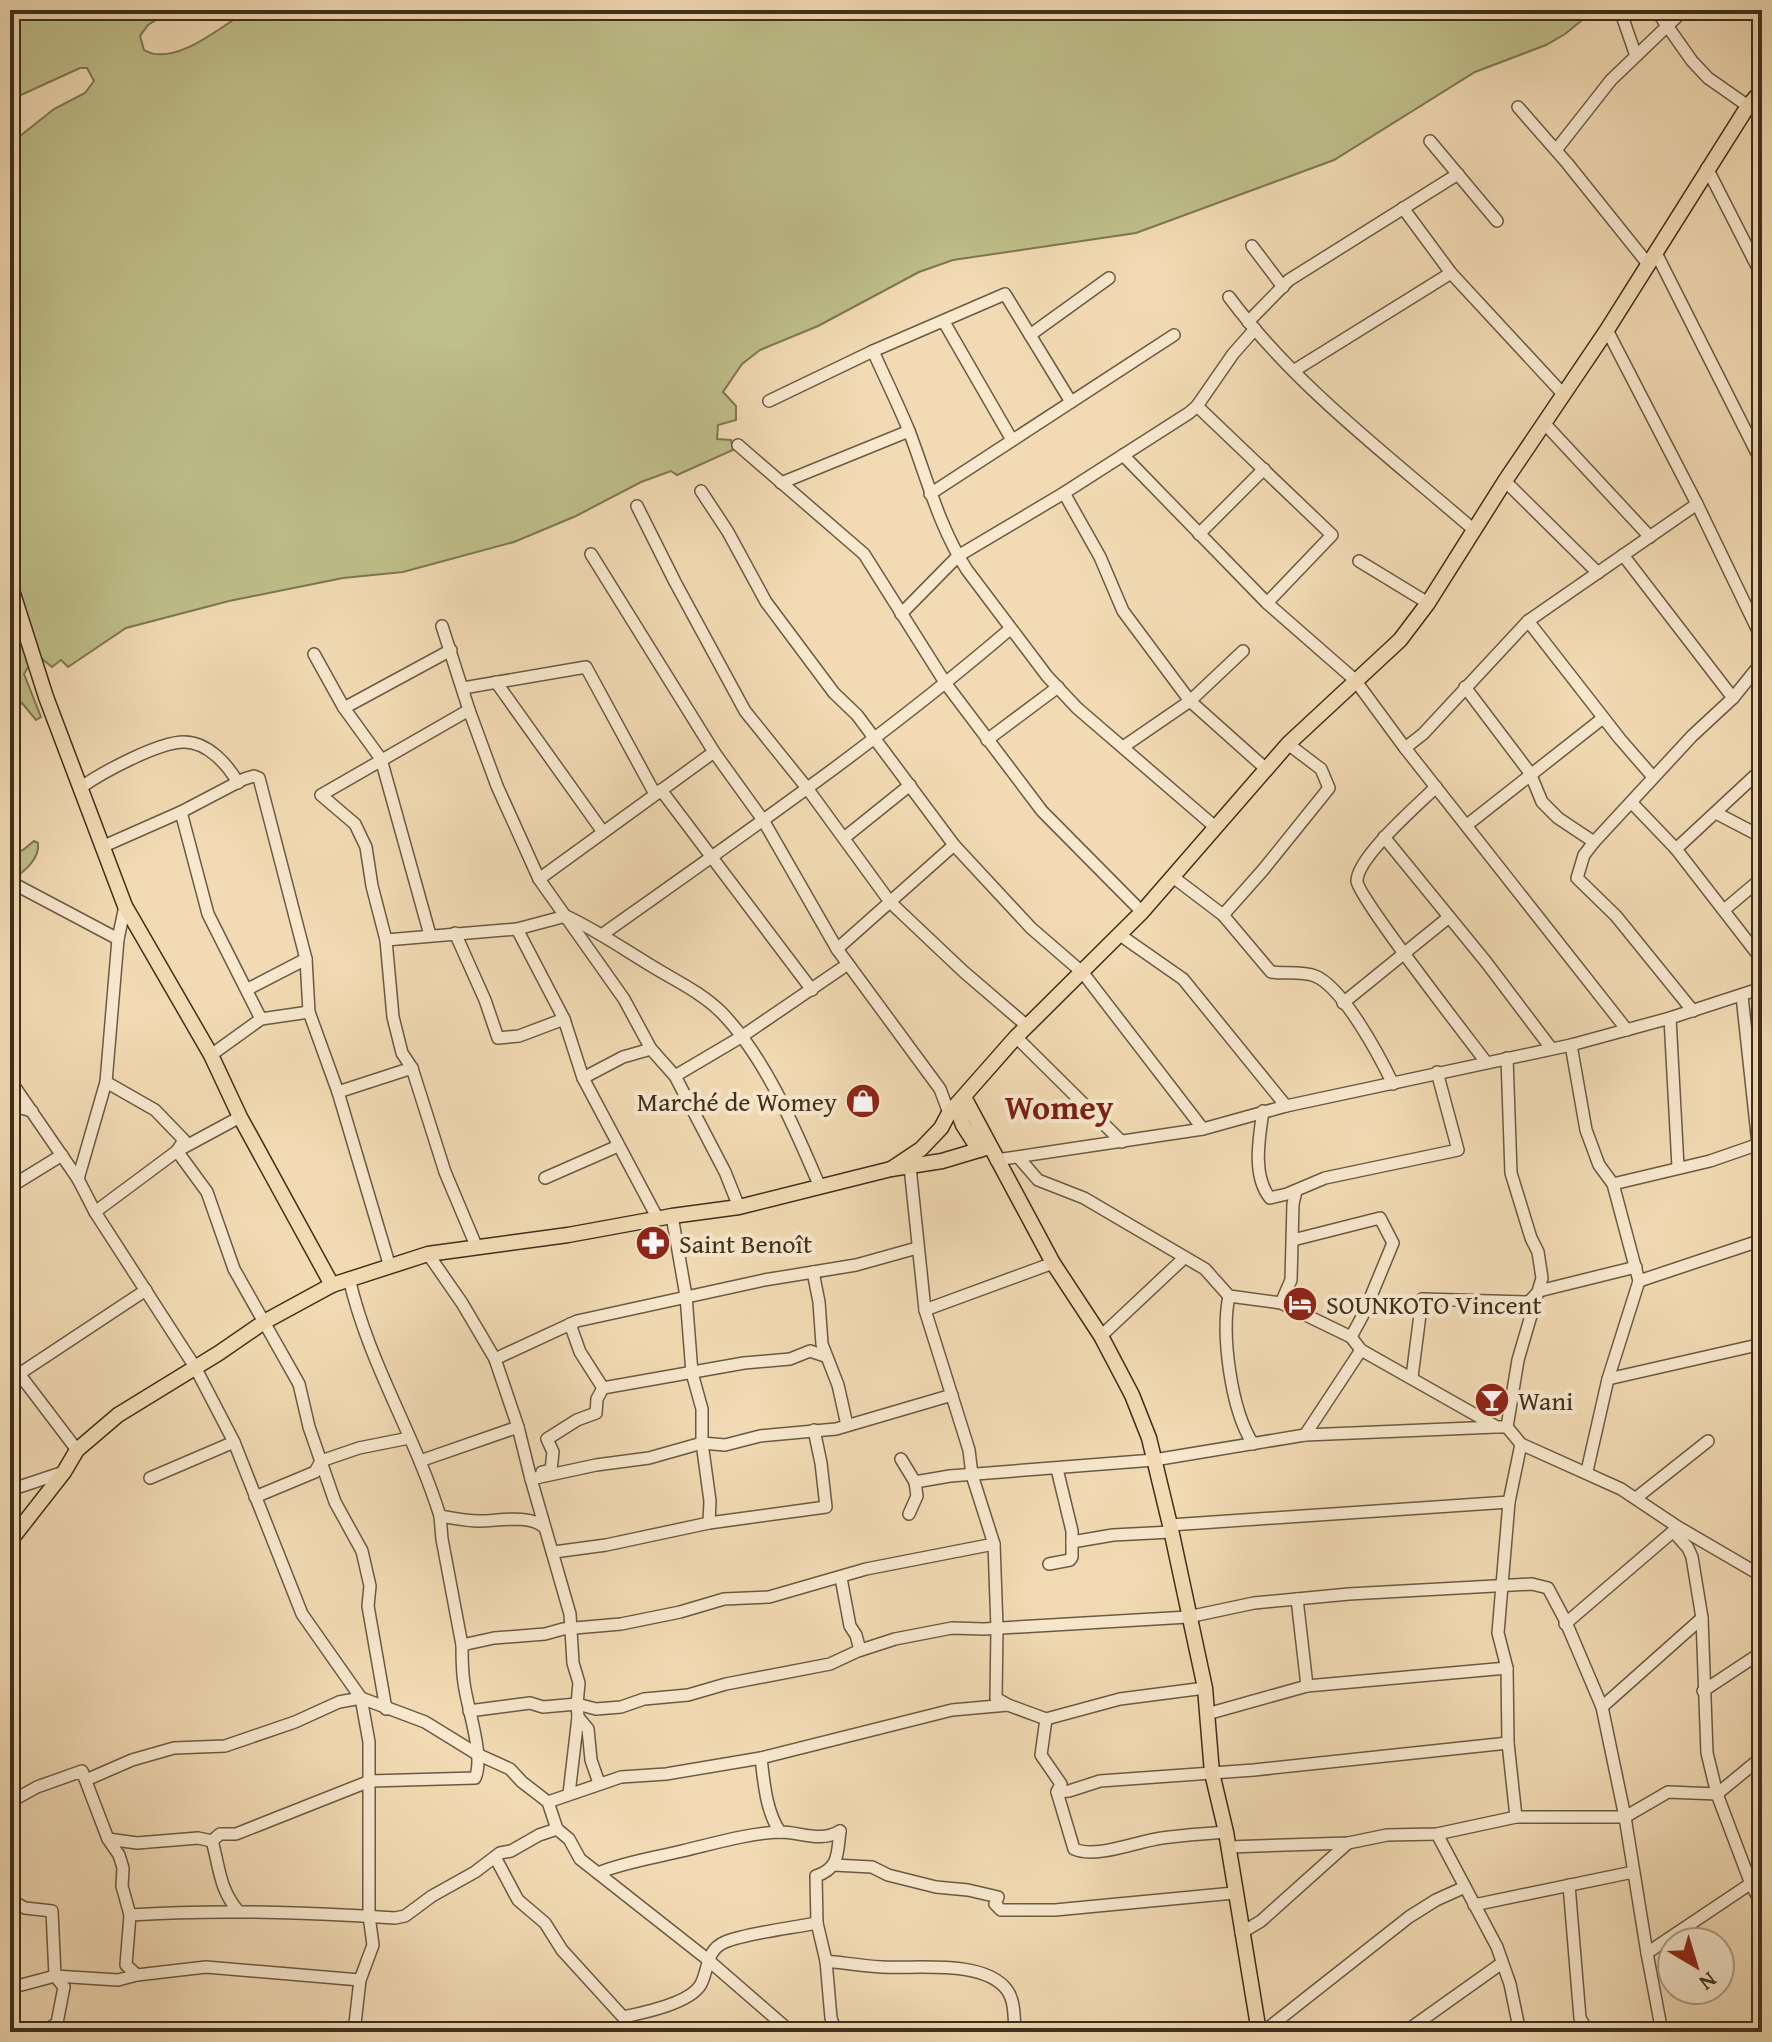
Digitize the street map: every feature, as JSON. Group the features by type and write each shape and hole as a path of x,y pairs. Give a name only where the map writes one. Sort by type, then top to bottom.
{"main road":[{"path":"891,1169 921,1149 941,1128 956,1105 1021,1032 1142,912 1288,744 1400,640 1428,603 1505,481 1607,330 1707,168 1748,106 1762,91"},
{"path":"10,584 46,697 125,906 211,1055 240,1117 332,1285"},
{"path":"956,1105 963,1125 988,1152 1053,1263 1101,1336 1132,1395 1154,1460 1205,1688 1212,1773 1261,2032"},
{"path":"10,1541 64,1472 77,1450 118,1415 264,1322 349,1278 451,1249 477,1248 739,1207 891,1169 988,1152"}],"street":[{"path":"1620,10 1636,56"},
{"path":"1656,10 1708,78 1748,106"},
{"path":"1556,150 1611,80 1684,10"},
{"path":"1518,107 1652,257 1762,463"},
{"path":"1430,141 1497,221"},
{"path":"1707,168 1762,276"},
{"path":"901,614 958,556 1064,493 1197,406 1251,325 1289,280 1458,174"},
{"path":"1403,208 1451,273 1564,395"},
{"path":"1252,246 1283,287"},
{"path":"1295,370 1451,273"},
{"path":"1030,335 1109,278"},
{"path":"769,401 873,351 1005,294 1071,402"},
{"path":"1229,297 1251,325 1330,405 1474,530"},
{"path":"944,322 1012,440"},
{"path":"1607,330 1697,504 1762,639"},
{"path":"930,494 1174,335"},
{"path":"873,351 909,431 930,494 958,556 1010,629 1058,687 1214,826"},
{"path":"1197,406 1332,535 1267,603"},
{"path":"1545,424 1650,537"},
{"path":"781,483 909,431"},
{"path":"738,445 864,554 946,684 1042,811 1142,912"},
{"path":"1123,455 1267,603 1355,680 1627,1030"},
{"path":"1199,534 1264,469"},
{"path":"1505,481 1598,573"},
{"path":"701,491 728,532 766,602 834,693 848,704 954,845 1031,928 1083,973 1203,1129"},
{"path":"1064,493 1100,557 1117,601 1190,701 1265,768"},
{"path":"1405,748 1423,734 1528,621 1697,504"},
{"path":"637,506 745,711 807,788 890,902 964,972 1122,1142"},
{"path":"591,554 714,752 763,820 837,949 940,1089 956,1105"},
{"path":"1623,555 1733,698"},
{"path":"1359,561 1428,603"},
{"path":"1528,621 1653,777"},
{"path":"442,626 497,786 539,879 624,999 651,1049 675,1076 725,1172 739,1207"},
{"path":"603,934 946,684 1010,629"},
{"path":"344,708 451,650"},
{"path":"1123,747 1190,701 1243,651"},
{"path":"314,654 344,708 381,759 430,935"},
{"path":"1693,1011 1616,916 1577,878 1584,855 1594,842 1653,777 1733,698 1762,662"},
{"path":"463,688 586,667 658,792 812,990"},
{"path":"496,682 603,832"},
{"path":"987,740 1058,687"},
{"path":"1465,687 1530,773 1542,802 1558,818 1594,842"},
{"path":"469,710 321,795 361,833 386,940 393,1017 402,1053 412,1068 445,1172 477,1248"},
{"path":"1467,825 1603,718"},
{"path":"80,788 102,773 155,750 185,742 213,753 230,768 238,783"},
{"path":"1223,915 1329,788 1321,769 1288,744"},
{"path":"539,879 714,752"},
{"path":"1676,849 1762,769"},
{"path":"104,846 238,783 254,776 259,778 306,959 309,1012 338,1092 390,1267"},
{"path":"844,838 910,785"},
{"path":"1436,787 1384,837 1361,868 1357,881 1361,892 1486,1062"},
{"path":"1632,803 1676,849 1762,960"},
{"path":"181,812 208,914 261,1019"},
{"path":"1716,813 1762,837"},
{"path":"1384,837 1551,1048"},
{"path":"837,949 954,845"},
{"path":"1173,877 1223,915 1271,972 1313,975 1328,985 1373,1042 1393,1084"},
{"path":"1724,910 1762,878"},
{"path":"18,886 118,939"},
{"path":"78,1179 106,1082 118,939 125,906"},
{"path":"386,940 517,929 566,916 603,934 693,990 720,1011 772,1085 820,1187"},
{"path":"1343,1003 1449,917"},
{"path":"517,929 564,1019 583,1078 618,1146 665,1218 686,1296 692,1373 702,1409 709,1523"},
{"path":"455,933 498,1038 519,1036 564,1019"},
{"path":"1120,935 1183,979 1286,1106"},
{"path":"248,989 306,959"},
{"path":"675,1076 741,1037 848,964"},
{"path":"988,1152 1019,1158 1203,1129 1263,1111 1571,1045 1670,1018 1762,988"},
{"path":"1613,1184 1710,1161 1760,1143 1742,996"},
{"path":"211,1055 261,1019 309,1012"},
{"path":"1670,1018 1678,1167"},
{"path":"1571,1045 1586,1130 1599,1165 1613,1184 1639,1281 1608,1379 1587,1471"},
{"path":"583,1078 623,1057 651,1049"},
{"path":"1502,1427 1542,1278 1538,1252 1511,1173 1507,1058"},
{"path":"338,1092 412,1068"},
{"path":"1263,1111 1259,1136 1261,1187 1270,1198 1325,1178 1458,1150 1437,1072"},
{"path":"10,1080 78,1179 95,1212 195,1367 234,1442 302,1614 361,1698 369,1742 369,1916 373,1945 360,1980 354,2032"},
{"path":"106,1082 155,1110 184,1140 177,1151"},
{"path":"10,1105 32,1111"},
{"path":"95,1212 177,1151 240,1117"},
{"path":"545,1178 618,1146"},
{"path":"177,1151 207,1192 234,1269 299,1384 309,1427 335,1502 362,1551 370,1586 368,1606 386,1709"},
{"path":"10,1187 62,1155"},
{"path":"1019,1158 1038,1180 1084,1198 1205,1269 1229,1296 1281,1303 1351,1337 1361,1350 1502,1427 1521,1444 1587,1471 1636,1498 1675,1529 1762,1576"},
{"path":"910,1167 925,1310 969,1450 972,1475 994,1544 996,1698 1046,1719 1120,1699 1205,1688"},
{"path":"1281,1303 1291,1280 1296,1191"},
{"path":"1293,1240 1380,1218 1393,1243 1351,1337"},
{"path":"1639,1281 1762,1240"},
{"path":"495,1359 570,1324 686,1296 882,1259 917,1248"},
{"path":"428,1254 495,1359 518,1427 548,1544 554,1552 570,1614 573,1663 579,1683 569,1794"},
{"path":"1101,1336 1184,1258"},
{"path":"925,1310 1053,1263"},
{"path":"1412,1377 1422,1299 1529,1302 1539,1291 1636,1267"},
{"path":"813,1272 825,1356 838,1385 847,1425"},
{"path":"212,1841 220,1834 236,1834 370,1781 475,1778 479,1771 440,1516 420,1461 375,1364 349,1278"},
{"path":"77,1450 13,1374 146,1290"},
{"path":"1229,1296 1224,1319 1226,1342 1242,1427 1253,1444"},
{"path":"570,1324 580,1352 603,1388"},
{"path":"1608,1379 1762,1344"},
{"path":"1305,1435 1361,1350"},
{"path":"603,1388 744,1363 790,1359 810,1351 825,1356"},
{"path":"530,1477 551,1470 553,1452 547,1439 577,1420 596,1413 597,1399 603,1388"},
{"path":"530,1477 649,1458 702,1443 725,1445 760,1436 836,1429 952,1395"},
{"path":"420,1461 518,1427"},
{"path":"915,1482 1154,1460 1305,1435 1502,1427"},
{"path":"554,1552 606,1545 709,1523 826,1507 814,1430"},
{"path":"255,1497 315,1472 321,1461 409,1438"},
{"path":"1636,1498 1708,1441"},
{"path":"150,1478 234,1442"},
{"path":"1516,1817 1508,1743 1507,1668 1498,1633 1503,1547 1521,1444"},
{"path":"901,1459 915,1482 917,1496 909,1514"},
{"path":"1049,1564 1071,1559 1072,1531 1057,1469"},
{"path":"10,1490 64,1472"},
{"path":"1072,1542 1171,1528 1509,1502"},
{"path":"440,1516 480,1521 538,1522 544,1527"},
{"path":"1675,1529 1692,1557 1702,1618 1707,1753 1717,1794 1762,1905"},
{"path":"1565,1624 1675,1529"},
{"path":"462,1645 621,1624 724,1599 769,1597 941,1553 994,1544"},
{"path":"841,1578 850,1626 860,1650"},
{"path":"469,1711 530,1703 543,1707 577,1704 596,1709 621,1707 644,1699 688,1695 726,1684 830,1664 895,1639 952,1628 1188,1617 1254,1603 1297,1599 1532,1584 1548,1588 1602,1707 1625,1817 1662,2032"},
{"path":"1297,1599 1307,1686"},
{"path":"1602,1707 1702,1618"},
{"path":"1703,1691 1762,1652"},
{"path":"1207,1714 1307,1686 1507,1668"},
{"path":"86,1780 132,1760 174,1748 225,1746 295,1722 339,1702 361,1698 425,1722 477,1754 510,1769 548,1802 557,1829 569,1839 580,1859 707,1959 791,2032"},
{"path":"548,1802 599,1783 761,1758 952,1710 1008,1705"},
{"path":"578,1717 588,1729 591,1760 599,1783"},
{"path":"1046,1719 1041,1755 1061,1784 1057,1792 1071,1845 1079,1852 1160,1838 1348,1843 1387,1835 1437,1834 1516,1817 1625,1817 1668,1792 1717,1794 1762,1757"},
{"path":"1057,1792 1100,1781 1212,1773 1508,1743"},
{"path":"761,1758 773,1823 780,1832"},
{"path":"10,1802 37,1787 82,1771 108,1839 119,1855 123,1868 122,1886 130,1915 126,1965 137,1975"},
{"path":"130,1915 238,1911 405,1916 495,1857 557,1829"},
{"path":"598,1873 626,1862 780,1832 817,1837 840,1831 834,1865 816,1876 817,1923 826,1961 831,2018 836,2032"},
{"path":"1437,1834 1460,1873 1502,1963 1510,1984 1517,2032"},
{"path":"108,1839 137,1843 198,1838 212,1841"},
{"path":"212,1841 226,1896 238,1911"},
{"path":"1241,1933 1261,1921 1348,1843"},
{"path":"495,1857 518,1900 545,1923 562,1950 623,2017 683,1999 701,1985 707,1959 722,1943 817,1923"},
{"path":"834,1865 872,1867 888,1875 936,1887 998,1897 995,1904 1001,1910 1055,1910 1234,1893"},
{"path":"1474,1905 1633,1872"},
{"path":"1647,1953 1762,1876"},
{"path":"1569,1885 1580,2018 1588,2032"},
{"path":"1261,2032 1409,1917 1465,1887"},
{"path":"10,1900 25,1908 52,1911 55,1976 64,1987 57,2023 44,2032"},
{"path":"826,1961 884,1967 927,1965 984,1975 1006,1989 1012,2000 1015,2032"},
{"path":"1405,2032 1502,1963"},
{"path":"10,1988 55,1976 118,1980 206,1967 360,1980"}],"green space":[{"path":"10,10 172,10 148,25 140,36 144,50 169,54 198,43 248,10 1589,10 1565,34 1546,45 1475,72 1334,160 1136,233 953,260 919,272 818,326 760,350 742,364 723,392 736,406 736,420 718,425 717,439 731,440 733,450 677,475 671,471 641,482 576,516 514,542 403,572 343,578 229,601 126,628 68,667 61,660 52,667 36,654 24,674 41,717 36,720 22,703 10,714 10,144 54,109 85,93 94,81 87,68 80,68 10,100"},
{"path":"34,841 38,843 36,855 25,870 10,882 10,853 23,850"}],"place":[{"name":"Marché de Womey","path":"863,1101"},
{"name":"Saint Benoît","path":"653,1243"},
{"name":"SOUNKOTO Vincent","path":"1300,1304"},
{"name":"Wani","path":"1492,1400"}],"district":[{"name":"Womey","path":"1059,1106"}]}
